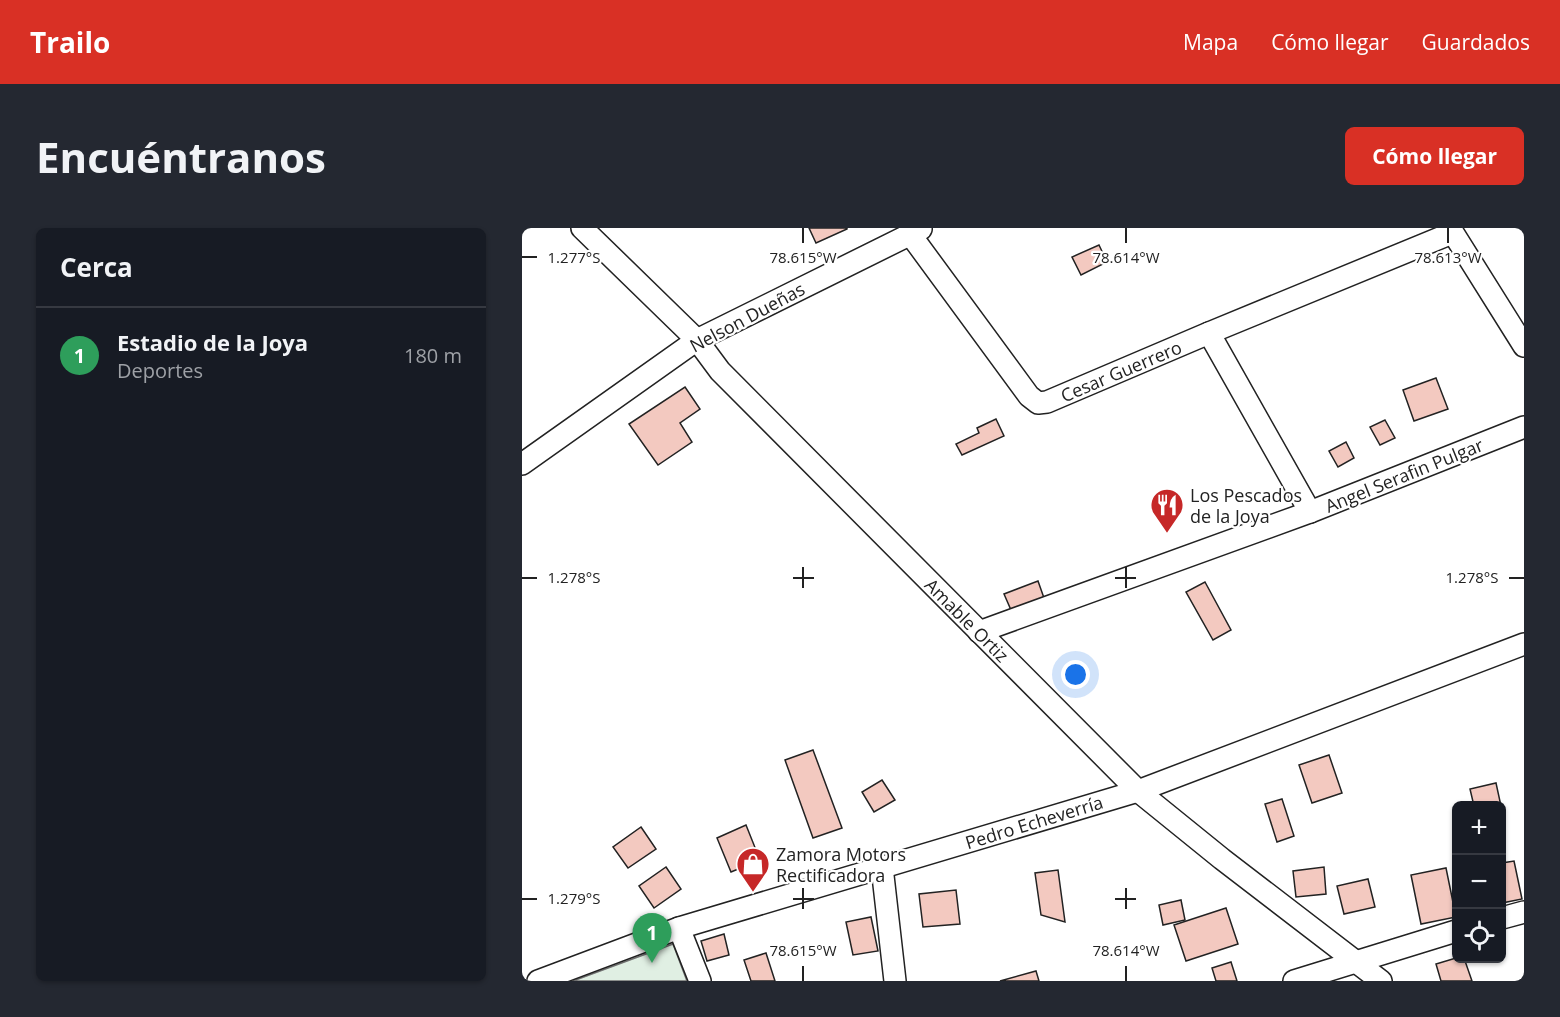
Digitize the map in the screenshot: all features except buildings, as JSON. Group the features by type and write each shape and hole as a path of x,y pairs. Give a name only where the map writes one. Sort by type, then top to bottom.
{"street":[{"name":"Amable Ortiz","path":"582,228 697,340 720,371 1138,790 1348,970 1381,981"},
{"path":"1310,512 1209,333 1451,230 1524,346"},
{"name":"Nelson Dueñas","path":"522,464 697,340 916,231"},
{"name":"Cesar Guerrero","path":"916,231 1029,396 1038,403 1047,402 1209,333"},
{"name":"Angel Serafin Pulgar","path":"979,632 1310,512 1524,427"},
{"name":"Pedro Echeverría","path":"538,981 678,928 1138,790 1524,645"},
{"path":"882,867 895,981"},
{"path":"1506,917 1524,912"},
{"path":"678,928 700,981"},
{"path":"1294,981 1348,970 1452,932"}],"green space":[{"path":"673,944 687,981 573,981"}],"place":[{"name":"Los Pescados de la Joya","path":"1167,534"},
{"name":"Zamora Motors Rectificadora","path":"753,893"},
{"name":"Estadio de la Joya","path":"652,963"}]}
